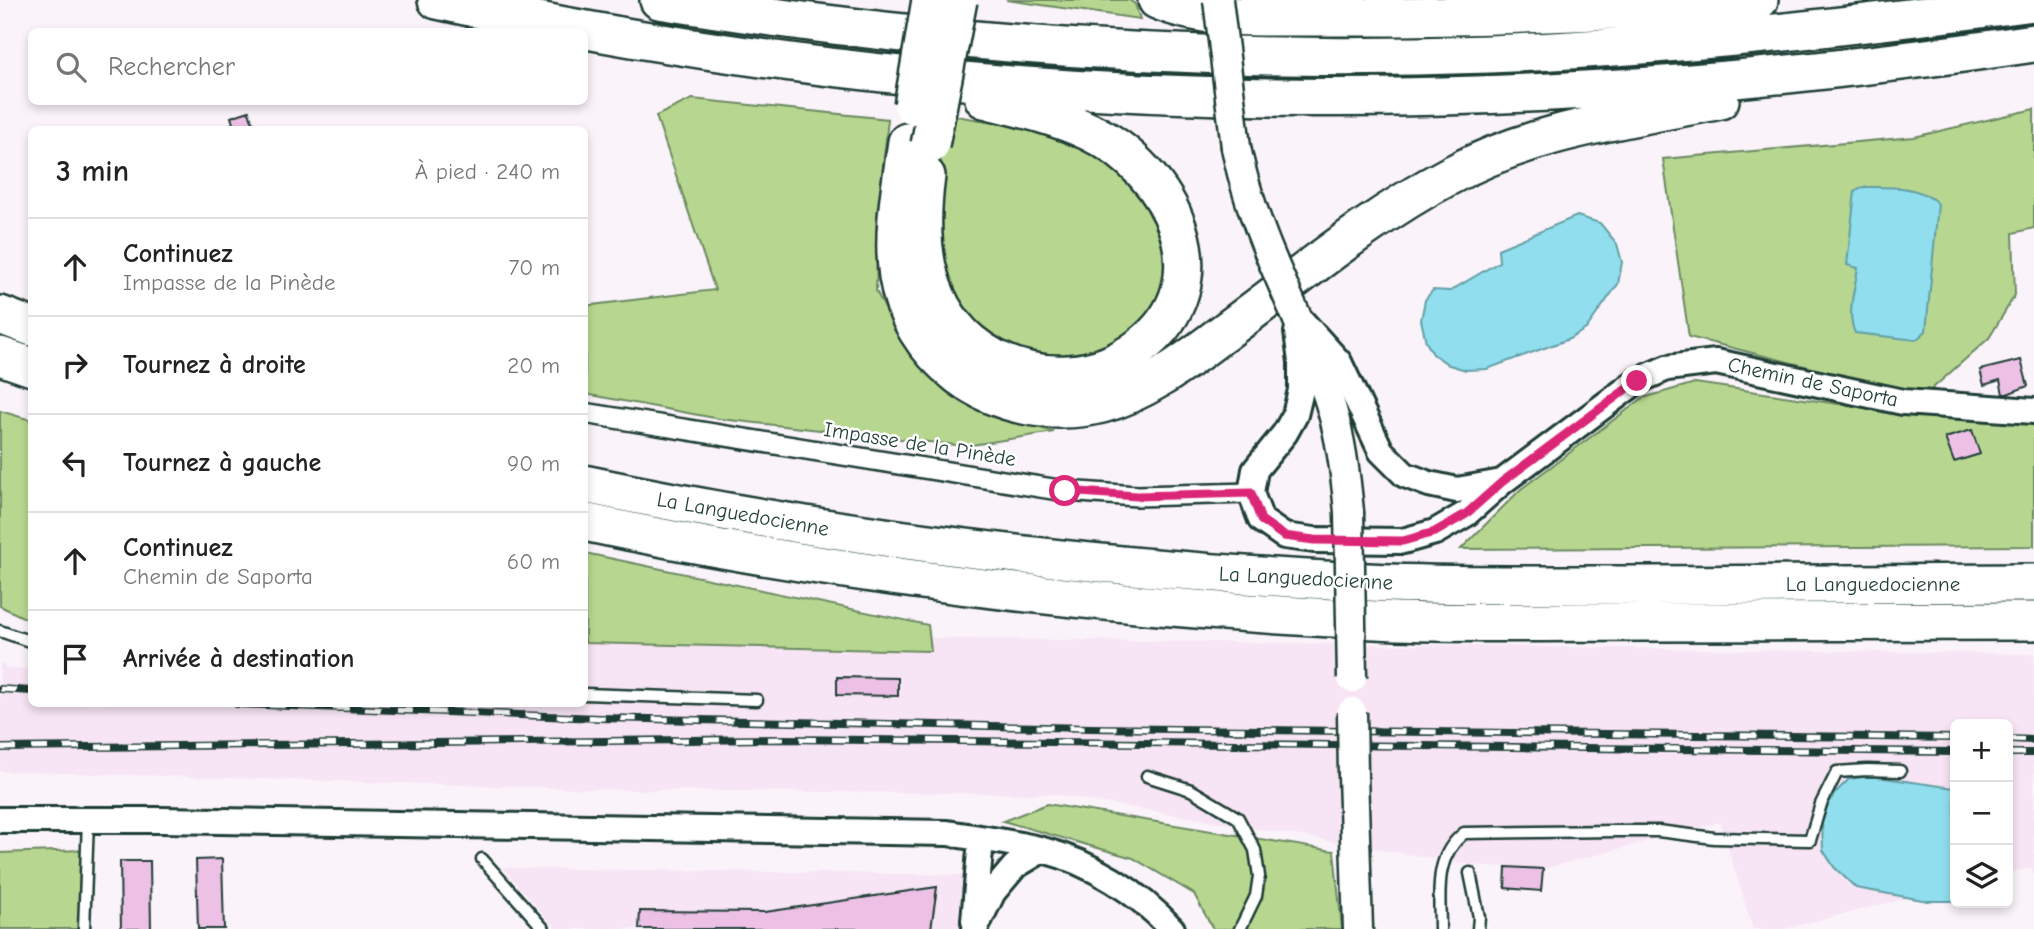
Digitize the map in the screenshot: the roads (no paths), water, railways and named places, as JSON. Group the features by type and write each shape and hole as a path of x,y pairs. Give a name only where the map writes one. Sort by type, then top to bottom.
{"highway":[{"path":"438,0 585,28"},
{"path":"659,0 861,29 1045,46 1231,54 1394,56 1564,50 1718,39 2034,2"},
{"path":"874,72 1044,115 1092,132 1129,157 1162,192 1182,245 1181,284 1174,306 1161,328 1116,362 1090,371 1046,374 1004,364 977,348 947,316 932,288 926,267 921,224 918,144 931,0"},
{"path":"958,0 895,229 895,266 904,301 917,328 945,363 978,389 1019,404 1047,408 1074,408 1117,399 1158,377 1189,358 1381,218 1446,177 1493,154 1569,129 2034,43"},
{"path":"1157,0 1194,11 1243,16 1432,18 1522,16 1759,0"},
{"path":"588,29 695,49 874,72 988,83 1159,94 1416,97 1570,91 1681,84 1974,52"},
{"path":"0,315 28,326"},
{"path":"0,356 28,365"},
{"name":"La Languedocienne","path":"588,485 729,513 910,542 1223,575 1501,585 2034,583"},
{"name":"La Languedocienne","path":"588,523 770,558 941,584 1019,594 1215,611 1401,621 1508,623 2034,621"}],"main road":[{"path":"1218,0 1236,147 1244,187 1253,216 1324,382 1345,471 1349,512 1358,929"}],"street":[{"path":"1295,313 1339,362 1381,451 1405,475 1457,490 1502,482"},
{"path":"1251,493 1255,470 1295,415 1301,390 1301,362 1295,313"},
{"name":"Chemin de Saporta","path":"1251,493 1261,520 1284,536 1314,540 1403,541 1435,532 1466,514 1502,482 1637,381 1667,368 1716,362 1903,402 2034,411"},
{"name":"Impasse de la Pinède","path":"588,414 1065,491 1137,496 1251,493"},
{"path":"0,820 947,833 1062,856 1124,886 1172,929"},
{"path":"974,929 981,839"},
{"path":"974,929 993,892 1014,866 1042,850"}],"lane":[{"path":"0,631 28,641"},
{"path":"588,694 757,700"},
{"path":"1440,929 1439,872 1452,843 1464,833 1658,831 1714,838 1810,840 1821,804 1837,772 1900,771"},
{"path":"1147,776 1191,790 1238,818 1255,850 1259,876 1256,896 1240,929"},
{"path":"84,929 88,820"},
{"path":"482,859 544,929"},
{"path":"1470,873 1479,917 1478,929"}],"water":[{"path":"1865,187 1914,190 1938,204 1926,331 1916,340 1855,333 1852,325 1852,300 1858,268 1847,265 1855,191"},
{"path":"1577,216 1600,223 1617,244 1622,262 1618,284 1586,329 1569,339 1487,369 1466,370 1449,365 1433,354 1426,342 1421,320 1425,300 1433,290 1450,291 1499,262 1498,249"},
{"path":"1870,776 1950,787 1950,901 1928,901 1856,888 1834,867 1823,850 1822,822 1834,794 1849,779"}],"railway":[{"path":"0,689 28,691"},
{"path":"315,707 600,718 1090,728 1950,738"},
{"path":"0,748 782,739 1950,752"},
{"path":"2013,739 2034,740"},
{"path":"2013,753 2034,753"}]}
